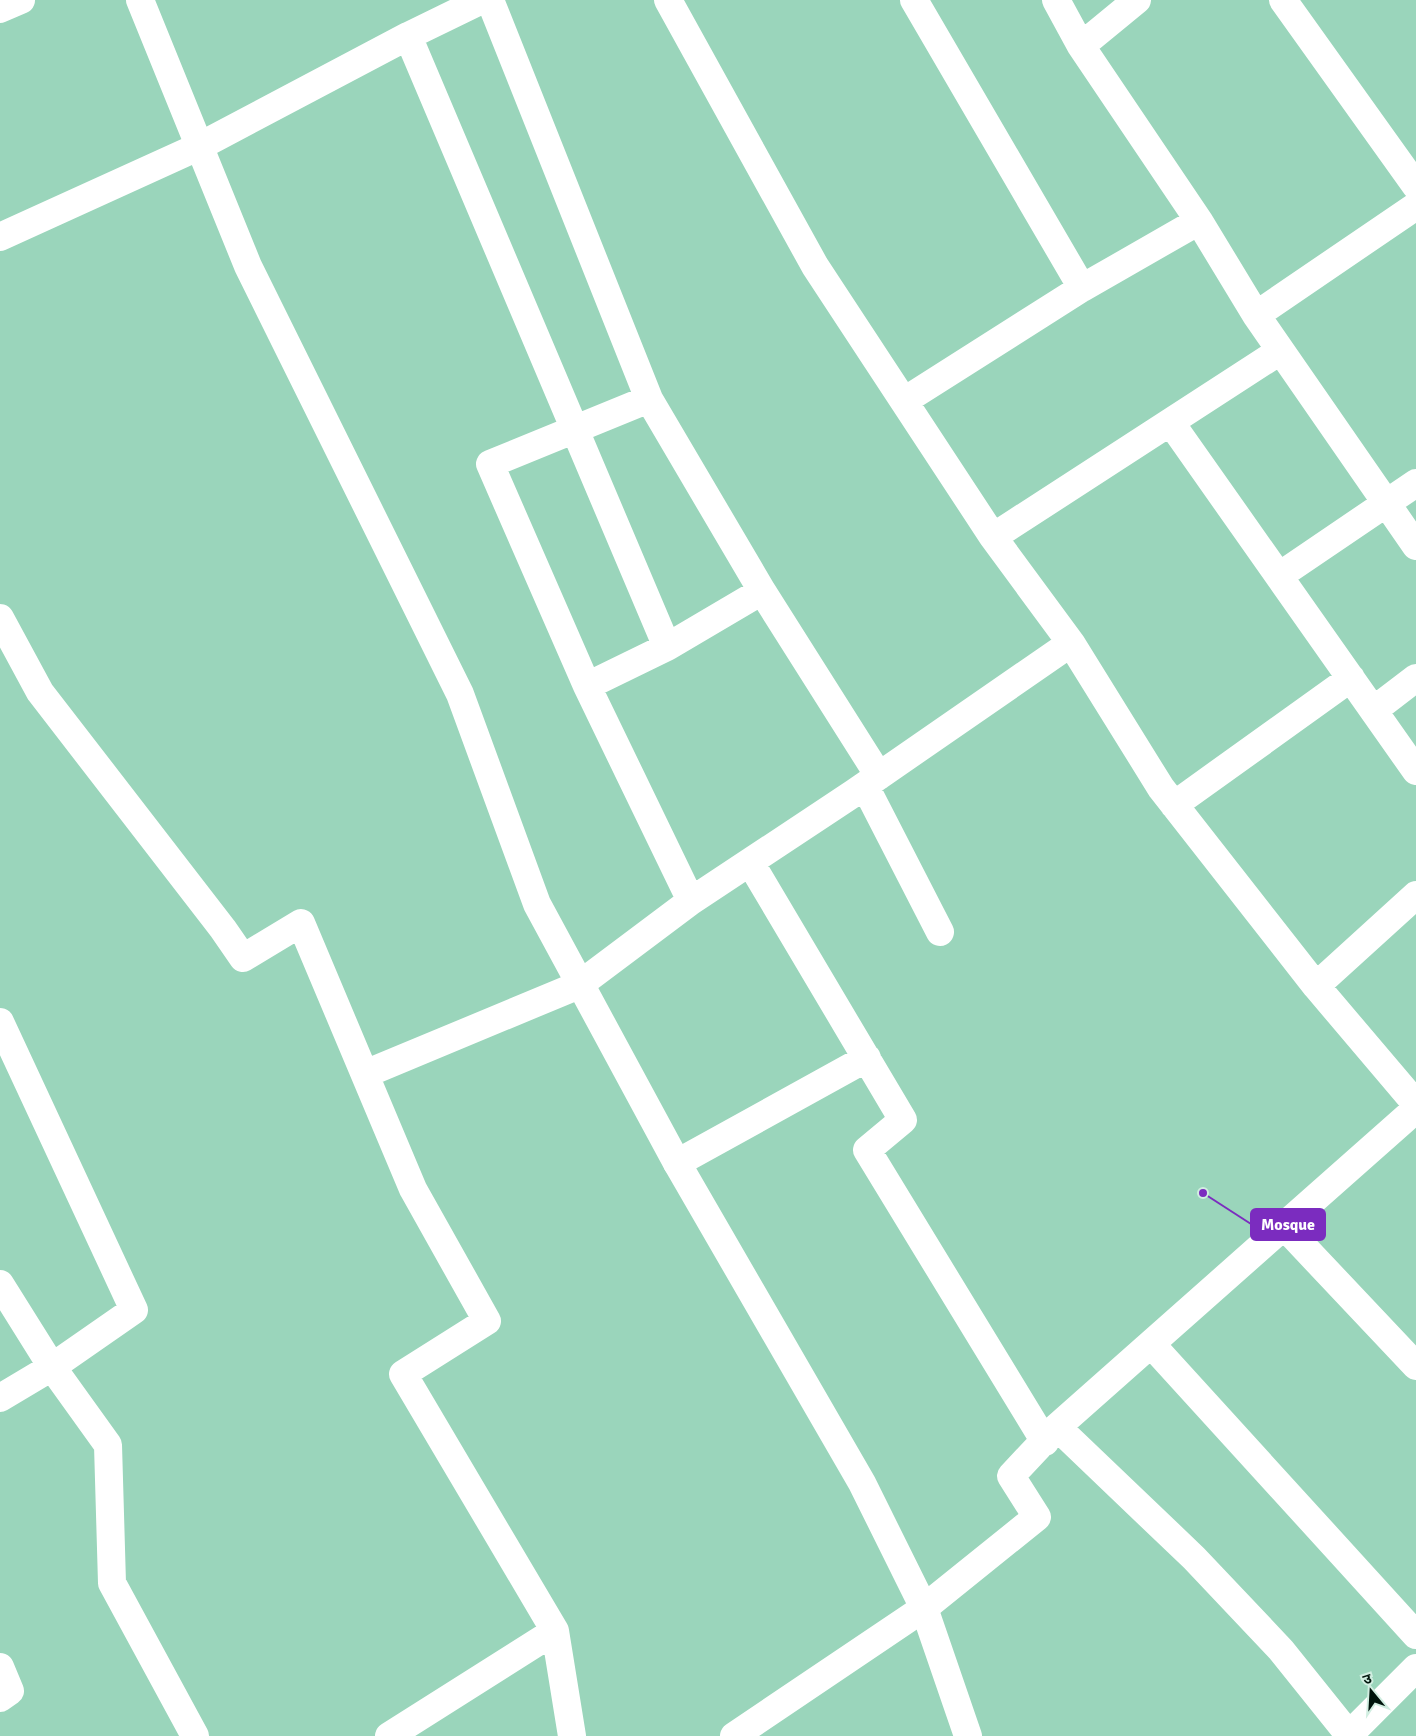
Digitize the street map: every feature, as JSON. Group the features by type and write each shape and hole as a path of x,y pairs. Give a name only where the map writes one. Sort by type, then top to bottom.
{"street":[{"path":"0,9 22,0"},
{"path":"140,0 248,266 460,694 537,904 676,1163 862,1483 924,1608 968,1736"},
{"path":"0,237 200,146 408,36 482,0"},
{"path":"490,0 649,399 872,781 940,932"},
{"path":"668,0 816,266 993,537 1071,644 1161,788 1316,986 1416,1104"},
{"path":"914,0 1082,288"},
{"path":"1056,0 1081,46 1199,222 1256,315 1416,546"},
{"path":"1081,46 1136,0"},
{"path":"1283,0 1416,186"},
{"path":"408,36 667,648"},
{"path":"1256,315 1416,206"},
{"path":"904,401 1082,288 1199,222"},
{"path":"993,537 1280,351"},
{"path":"649,399 574,428 490,464 587,686 691,901"},
{"path":"1171,422 1416,770"},
{"path":"1278,576 1416,483"},
{"path":"587,686 667,648 762,591"},
{"path":"0,618 40,692 223,929 243,958 302,924 413,1189 487,1321 403,1374 555,1631 572,1736"},
{"path":"365,1074 579,985 691,901 872,781 1071,644"},
{"path":"1174,805 1351,678"},
{"path":"1374,710 1416,678"},
{"path":"750,862 868,1058 902,1120 866,1150 1051,1434 1194,1558 1281,1650 1350,1736 1416,1668"},
{"path":"1316,986 1416,895"},
{"path":"0,1022 134,1310 52,1367 0,1398"},
{"path":"676,1163 868,1058"},
{"path":"734,1736 924,1608 1037,1517 1011,1476 1051,1434 1150,1344 1416,1109"},
{"path":"1284,1226 1416,1366"},
{"path":"0,1284 52,1367 108,1445 112,1583 195,1736"},
{"path":"1150,1344 1416,1635"},
{"path":"389,1736 555,1631"},
{"path":"0,1667 10,1691 0,1698"}],"place":[{"name":"Mosque","path":"1203,1193"}]}
